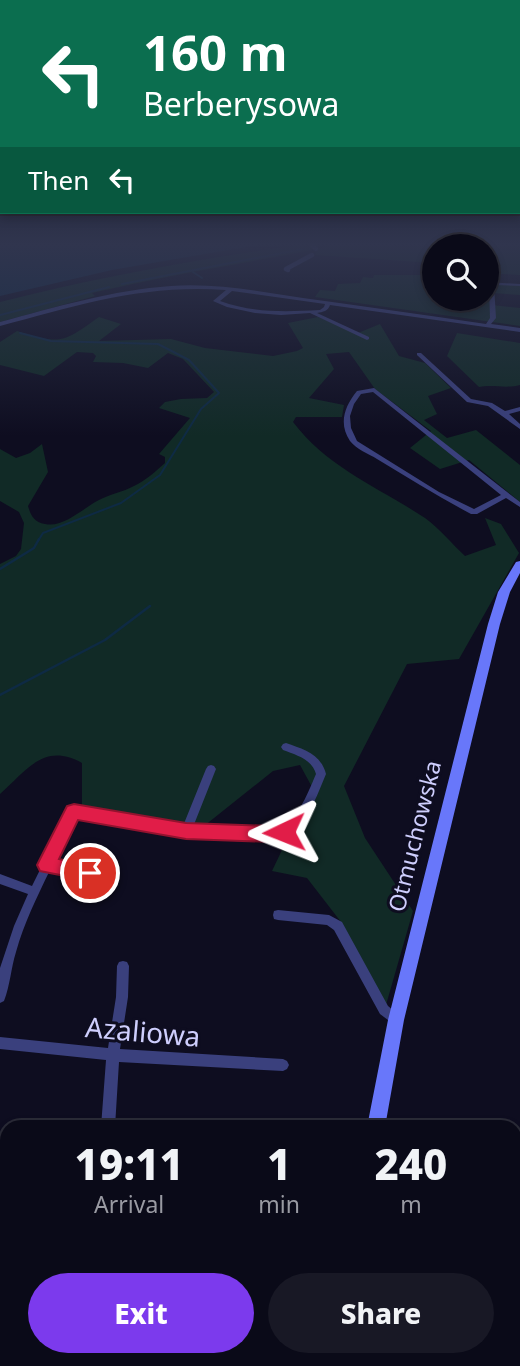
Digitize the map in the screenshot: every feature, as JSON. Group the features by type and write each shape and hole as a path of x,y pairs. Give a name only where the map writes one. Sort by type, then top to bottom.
{"main road":[{"name":"Otmuchowska","path":"377,1120 396,1020 494,624 504,592 520,564"}],"street":[{"path":"0,324 60,309"},
{"path":"239,309 279,314 325,309"},
{"path":"375,309 520,330"},
{"path":"488,325 493,317 492,311"},
{"path":"310,312 367,338"},
{"path":"419,354 469,401 490,404 520,427"},
{"path":"506,495 474,512 454,503 354,442 347,428 345,412 359,392 374,390 520,505"},
{"path":"504,414 520,409"},
{"path":"0,997 6,964 47,865 74,811 186,831 272,834 284,832 296,823 321,774 320,766 313,759 285,747"},
{"path":"186,831 211,769"},
{"path":"47,865 111,876"},
{"path":"0,879 35,892"},
{"path":"278,915 329,920 338,926 384,1010 396,1020"},
{"path":"108,1120 123,966"},
{"name":"Azaliowa","path":"0,1043 113,1055 283,1065"}],"green space":[{"path":"0,309 48,309 0,322"},
{"path":"398,309 499,311 499,309 520,309 520,326"},
{"path":"99,317 121,324 99,341 171,339 205,348 273,356 303,348 288,323 318,317 358,333 380,324 399,356 425,363 451,388 428,396 437,414 424,420 447,438 476,430 520,465 520,502 469,460 440,469 410,448 431,431 375,389 349,352 326,354 334,369 309,398 344,405 342,417 296,417 293,422 322,452 354,476 425,518 465,556 496,545 485,518 501,524 519,553 459,659 407,664 344,786 365,838 413,911 386,1005 341,922 307,878 272,871 312,787 300,765 273,771 199,830 82,809 82,763 69,757 46,757 28,768 0,794 0,564 16,556 21,549 24,523 19,512 0,501 0,449 16,458 30,453 42,444 48,472 28,506 38,522 59,523 99,500 138,484 165,463 165,457 159,454 190,418 159,408 165,402 207,398 214,392 183,359 168,353 148,368 123,363 93,362 96,356 93,353 77,352 44,376 0,365 0,342 17,331 53,340 61,339 69,337"},
{"path":"457,333 520,343 520,385 479,387 447,356"}],"waterway":[{"path":"0,315 24,309"},
{"path":"20,333 51,341 158,344 189,360 219,393 201,409 160,475 121,503 43,533 38,541"},
{"path":"0,569 34,548 39,539"},
{"path":"0,695 105,640 150,606"}],"route":[{"path":"90,873 47,865 74,811 186,831 272,834 284,832"}]}
